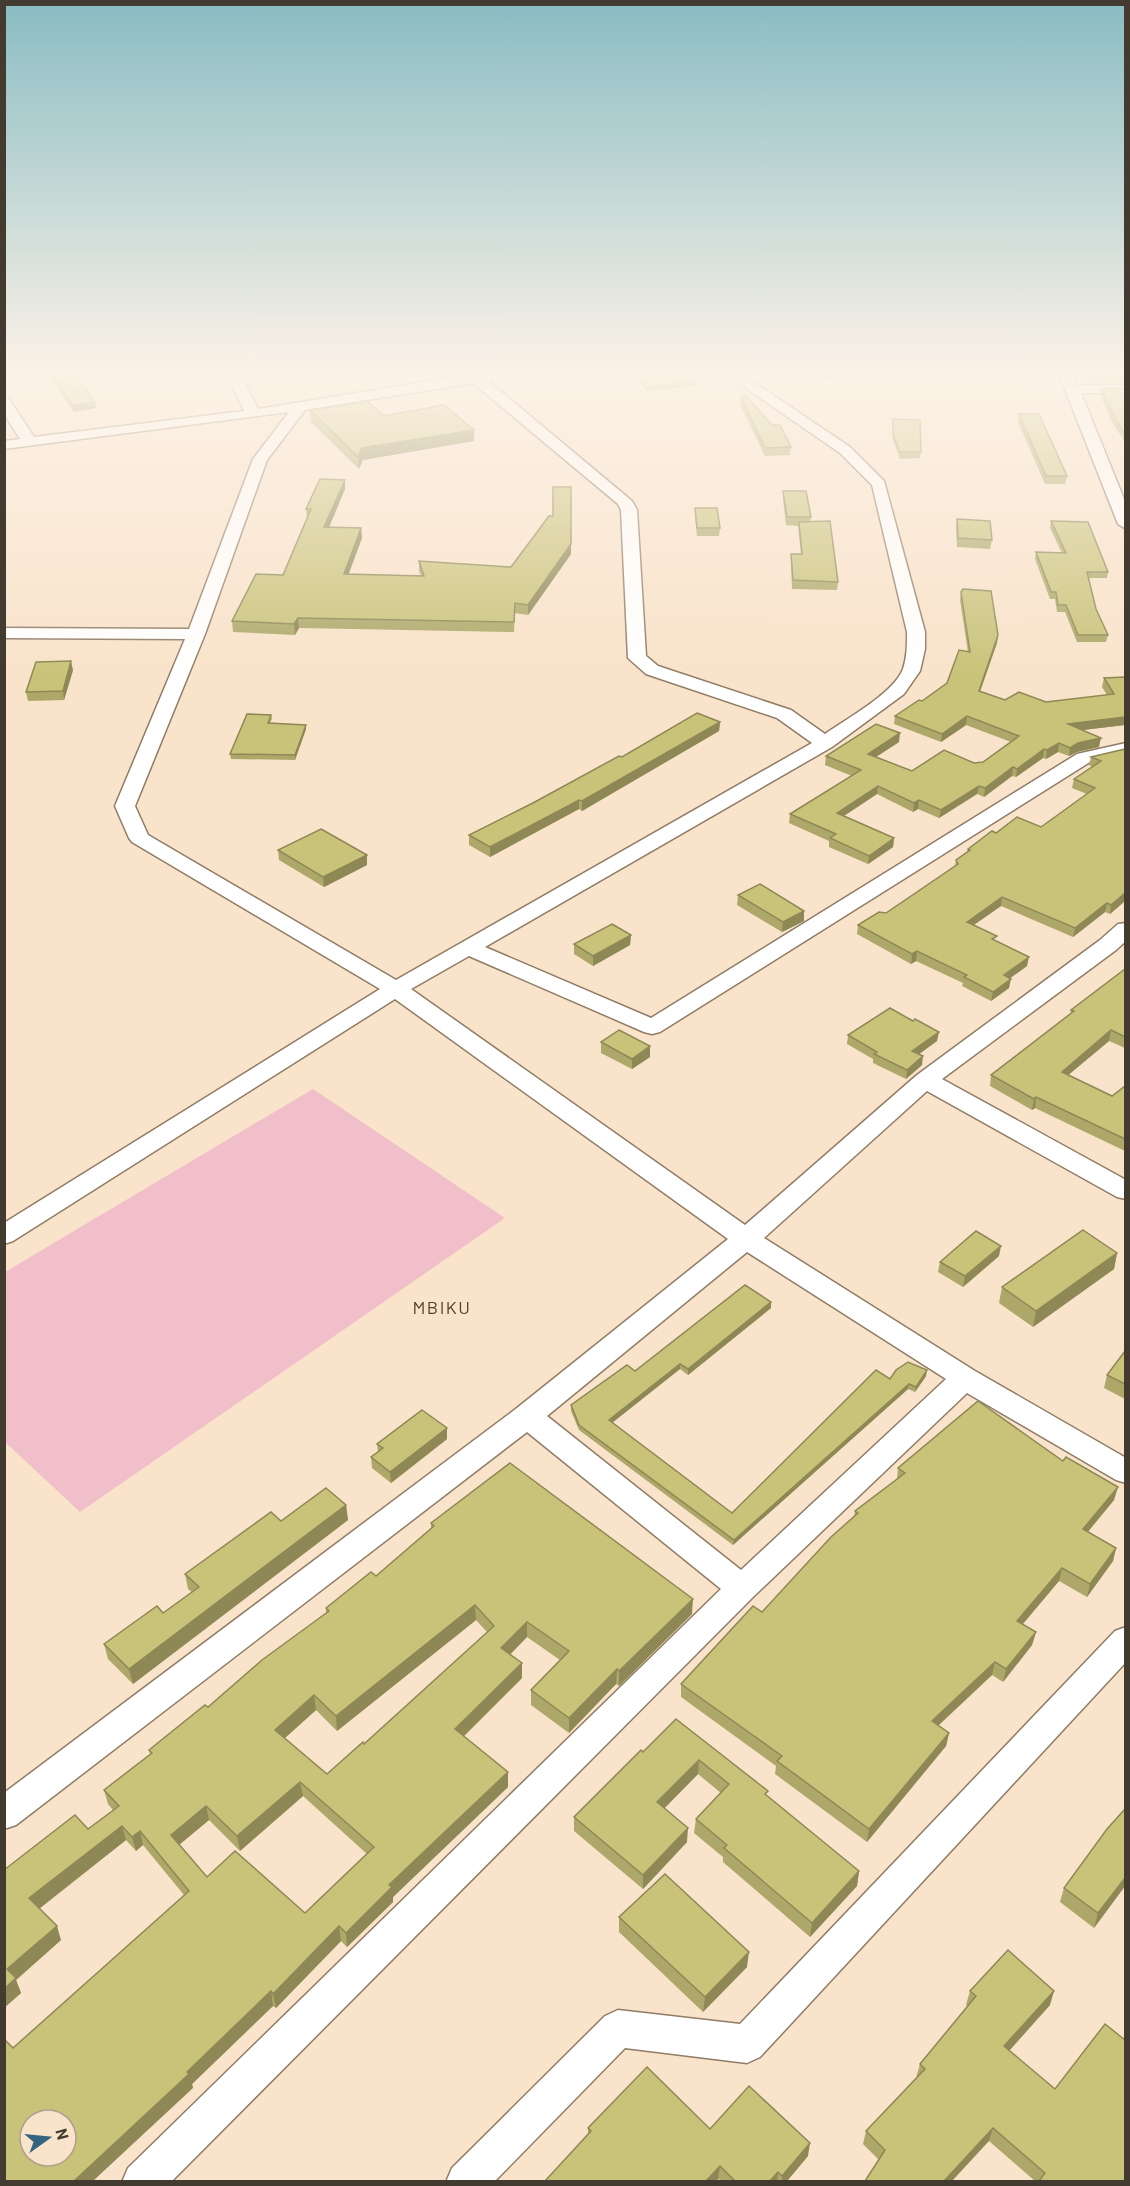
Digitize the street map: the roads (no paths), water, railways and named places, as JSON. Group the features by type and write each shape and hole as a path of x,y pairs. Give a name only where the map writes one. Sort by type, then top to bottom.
{"street":[{"path":"256,471 196,634 125,806 139,838 396,988 746,1239 965,1378 1125,1472"},
{"path":"588,471 624,501 629,510 637,658 640,662 652,670 784,714 825,742"},
{"path":"4,1235 396,988 825,742 898,690 910,671 916,632 882,489 865,471"},
{"path":"1107,471 1121,503 1125,524"},
{"path":"4,633 196,634"},
{"path":"467,947 652,1027 1084,758 1125,748"},
{"path":"4,1814 527,1416 746,1239 925,1080 1108,945 1125,929"},
{"path":"925,1080 1125,1191"},
{"path":"151,2179 742,1588 965,1378"},
{"path":"527,1416 742,1588"},
{"path":"466,2181 618,2029 747,2044 1125,1640"}],"district":[{"name":"MBIKU","path":"442,1307"}]}
